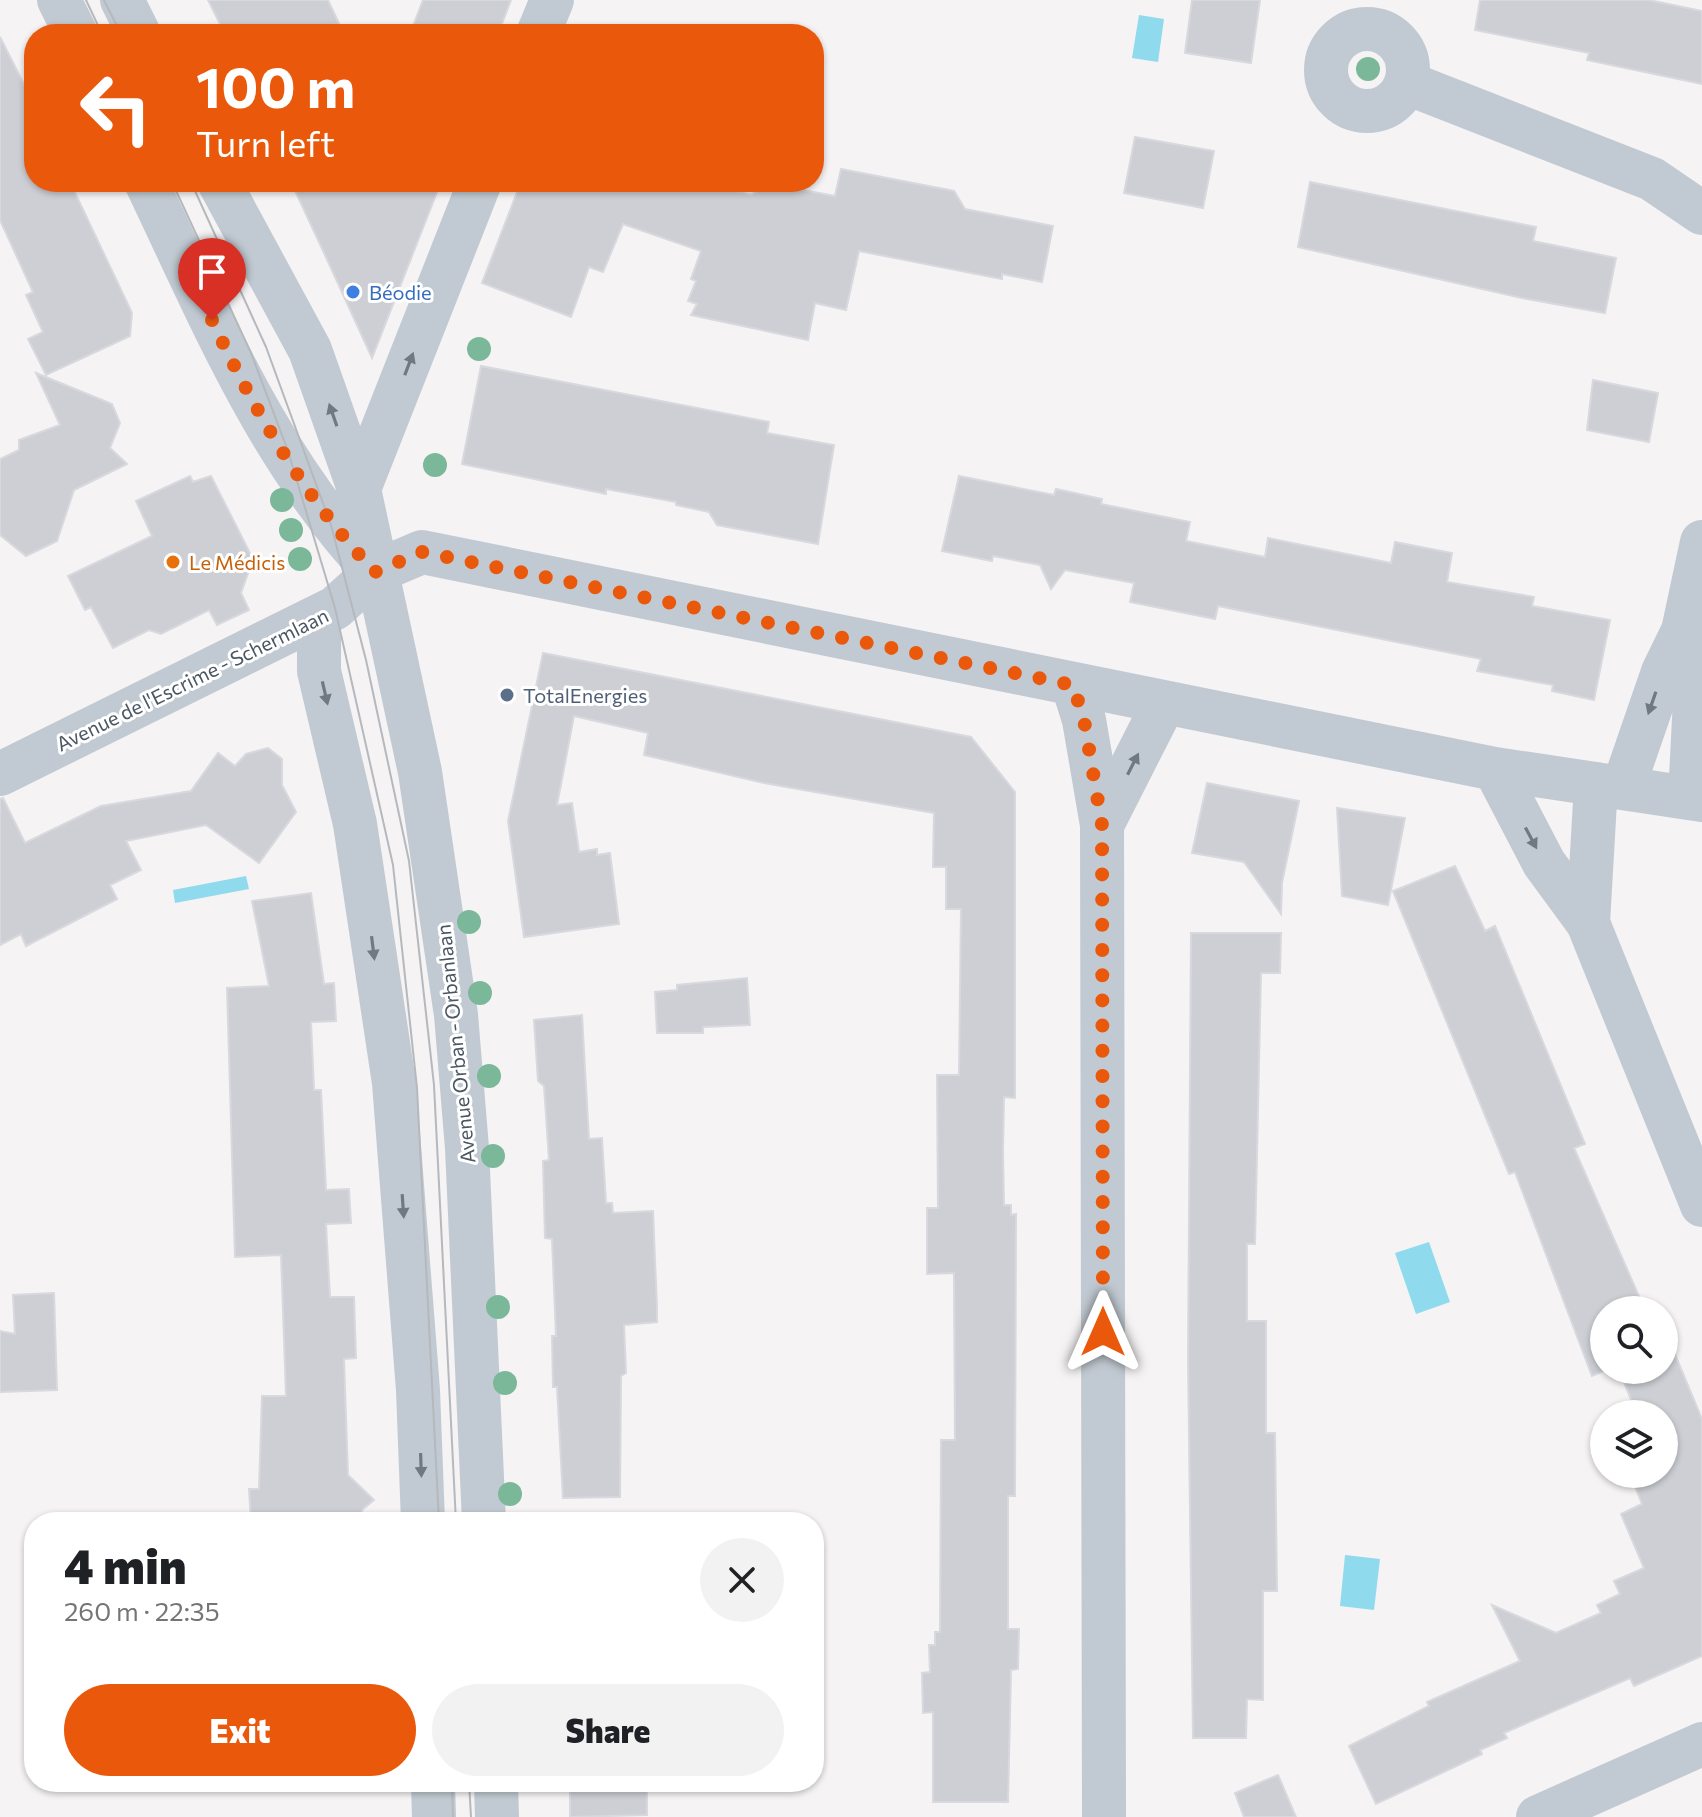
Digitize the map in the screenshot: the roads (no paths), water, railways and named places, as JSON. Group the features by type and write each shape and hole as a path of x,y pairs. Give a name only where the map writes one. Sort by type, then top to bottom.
{"street":[{"path":"59,0 71,24"},
{"path":"122,0 134,24"},
{"path":"542,24 552,0"},
{"path":"1381,15 1403,50 1408,66 1407,83 1395,101 1376,111 1355,110 1336,99 1326,81 1326,60 1336,41 1381,15"},
{"path":"1407,83 1652,179 1702,213"},
{"path":"151,192 238,376 283,454 331,525 375,572"},
{"name":"Avenue Orban - Orbanlaan","path":"224,192 310,350 359,489 420,772 456,1015 467,1148 484,1512"},
{"path":"359,489 476,192"},
{"path":"1588,923 1610,786 1683,631 1702,542"},
{"name":"Avenue de l'Escrime - Schermlaan","path":"0,774 335,608 375,572 422,552 1495,769 1696,798"},
{"path":"319,616 319,671 355,824 394,1083 418,1390 423,1512"},
{"path":"1683,631 1696,680 1696,798"},
{"path":"1073,685 1084,720 1102,825 1104,1817"},
{"path":"1102,825 1164,703"},
{"path":"1495,769 1544,863 1588,923 1702,1205"},
{"path":"1538,1817 1702,1744"},
{"path":"433,1792 434,1817"},
{"path":"496,1792 497,1817"}],"water":[{"path":"1139,15 1164,19 1158,62 1132,58"},
{"path":"246,876 249,889 175,903 173,890"},
{"path":"1429,1242 1450,1302 1416,1314 1395,1253"},
{"path":"1345,1555 1380,1559 1374,1610 1340,1606"}],"tram line":[{"path":"86,0 97,24"},
{"path":"104,0 116,24"},
{"path":"177,192 251,353 288,451 335,608 393,865 417,1088 438,1512"},
{"path":"196,192 266,347 331,525 366,660 409,861 434,1085 455,1512"},
{"path":"452,1792 453,1817"},
{"path":"470,1792 471,1817"}],"place":[{"name":"Béodie","path":"353,292"},
{"name":"Le Médicis","path":"173,562"},
{"name":"TotalEnergies","path":"507,695"}]}
